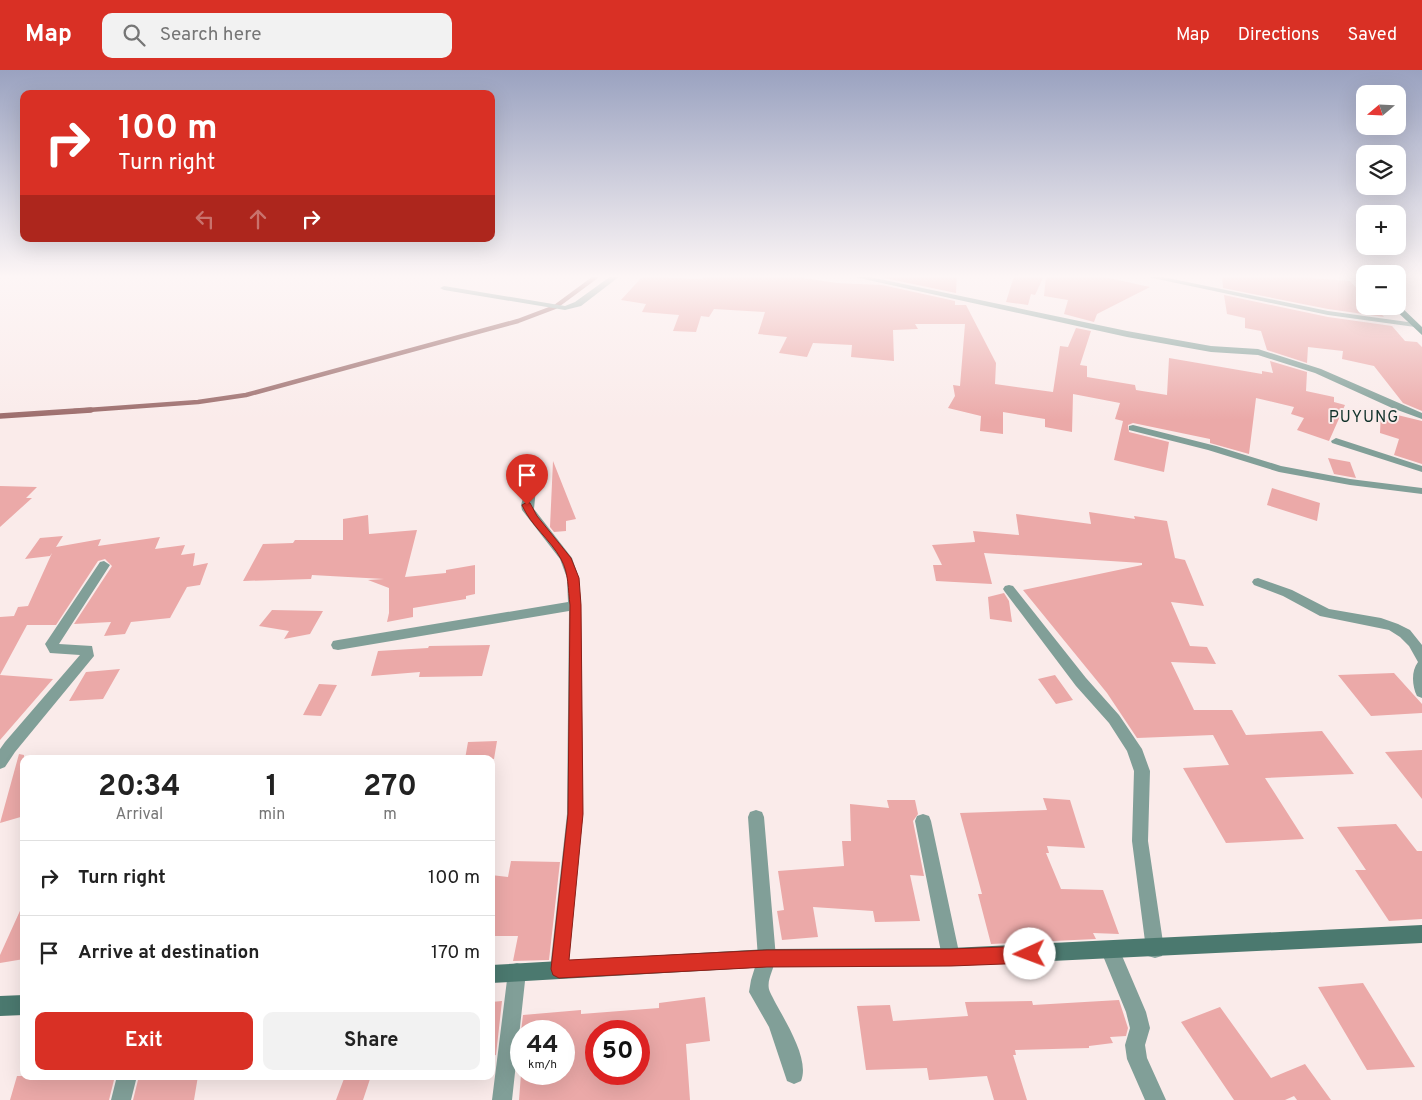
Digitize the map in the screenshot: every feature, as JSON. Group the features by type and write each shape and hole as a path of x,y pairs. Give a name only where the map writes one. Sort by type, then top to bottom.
{"main road":[{"path":"1415,325 1422,332"},
{"path":"495,974 767,958 951,957 1155,949 1422,934"},
{"path":"0,1006 20,1005"}],"street":[{"path":"1083,324 1211,349 1258,352 1274,356 1318,371 1395,406 1422,416"},
{"path":"1409,324 1415,325"},
{"path":"1133,428 1212,448 1280,469 1350,482 1422,491"},
{"path":"1336,441 1422,469"},
{"path":"531,488 527,505 528,510 566,558 573,578 575,605 575,814 559,969"},
{"path":"0,762 5,746 87,656 87,650 55,649 52,644 104,565"},
{"path":"1258,582 1289,594 1328,614 1387,624 1408,636 1419,649 1422,658"},
{"path":"1009,589 1081,682 1114,720 1134,749 1142,771 1140,841 1155,949"},
{"path":"338,645 575,605"},
{"path":"1422,666 1420,682 1422,692"},
{"path":"756,817 767,958 760,980 759,992 776,1021 790,1056 794,1074"},
{"path":"923,821 951,957"},
{"path":"1110,951 1136,1012 1140,1028 1135,1045 1137,1059 1156,1100"},
{"path":"502,1100 517,972"},
{"path":"121,1100 126,1080"}],"building":[{"path":"676,324 698,324 696,332 673,331"},
{"path":"761,324 915,324 918,329 893,330 894,361 851,357 852,345 813,343 807,357 779,353 787,337 758,334"},
{"path":"965,324 976,324 996,363 995,384 1053,392 1060,346 1068,347 1076,328 1091,331 1080,365 1087,366 1087,377 1135,385 1136,390 1167,395 1169,358 1262,374 1262,371 1273,373 1270,361 1307,372 1306,391 1334,397 1334,402 1345,405 1329,441 1297,430 1304,418 1291,414 1294,407 1256,398 1249,454 1210,443 1210,439 1133,423 1128,425 1129,432 1169,442 1164,472 1114,460 1123,421 1115,419 1120,403 1073,394 1072,432 1045,427 1045,419 1003,412 1003,434 980,431 981,416 948,408 955,396 953,385 960,386"},
{"path":"1245,324 1378,324 1392,326 1405,341 1417,342 1422,347 1422,411 1403,403 1374,366 1342,359 1343,351 1308,347 1307,363 1267,350 1261,331 1245,328"},
{"path":"1381,411 1422,421 1422,464 1394,455 1399,439 1380,433"},
{"path":"1328,458 1350,462 1356,478 1334,474"},
{"path":"553,461 576,519 566,521 566,531 554,532 550,527"},
{"path":"0,486 37,487 26,498 32,498 0,527"},
{"path":"1272,488 1320,503 1317,521 1267,505"},
{"path":"1089,512 1135,519 1134,516 1167,521 1175,558 1185,560 1204,606 1171,602 1190,646 1207,647 1216,664 1171,662 1194,710 1232,710 1246,735 1322,731 1354,774 1265,778 1304,839 1226,843 1183,768 1229,765 1213,735 1137,738 1107,693 1023,590 1142,565 1142,563 984,553 992,584 936,581 933,565 942,565 932,545 975,542 973,531 1019,535 1016,514 1091,524"},
{"path":"368,515 369,534 417,530 405,577 446,573 446,570 475,565 475,594 466,596 466,599 413,608 413,617 387,622 389,588 368,580 384,579 312,575 311,579 243,581 263,544 293,543 295,540 343,540 343,519"},
{"path":"63,536 56,547 101,539 98,546 160,537 155,549 185,545 181,555 195,553 193,566 208,563 200,585 187,587 170,618 131,622 125,634 104,636 111,622 74,624 112,566 105,559 98,561 56,625 27,625 0,675 0,617 14,616 18,607 28,606 52,553 50,556 25,559 40,538"},
{"path":"1004,593 1009,601 1012,622 990,619 988,597"},
{"path":"272,610 323,611 310,634 284,639 289,631 259,626"},
{"path":"490,645 482,676 419,677 420,672 371,676 378,651 428,648 429,646"},
{"path":"120,669 103,699 69,701 86,672"},
{"path":"1394,673 1422,704 1422,713 1371,716 1338,675"},
{"path":"0,675 53,679 0,740"},
{"path":"1055,675 1073,700 1056,704 1038,679"},
{"path":"319,684 337,685 321,716 303,715"},
{"path":"497,741 495,755 466,755 468,742"},
{"path":"1422,750 1422,799 1385,752"},
{"path":"19,754 24,755 20,755 20,817 0,823"},
{"path":"1043,798 1070,800 1085,848 1047,846 1049,853 1046,853 1061,889 1103,890 1119,934 1093,933 1096,939 991,944 978,894 982,894 960,813 1047,810"},
{"path":"887,800 915,800 918,814 913,821 924,876 910,875 920,921 875,922 873,911 813,907 818,937 782,940 777,911 784,910 778,871 844,866 842,841 851,841 850,804 889,808"},
{"path":"1396,824 1417,851 1422,851 1422,919 1389,921 1355,870 1366,870 1337,827"},
{"path":"511,861 560,862 549,960 513,961 518,936 495,936 495,875 508,877"},
{"path":"20,911 20,960 0,963 0,955"},
{"path":"1363,983 1415,1067 1367,1070 1318,987"},
{"path":"705,997 710,1041 686,1044 690,1100 519,1100 520,1085 575,1085 575,1020 522,1020 523,1015 581,1010 581,1014 659,1008 659,1003"},
{"path":"1119,1000 1128,1028 1126,1036 1110,1037 1113,1043 1089,1046 1089,1048 1015,1050 1016,1055 1013,1055 1027,1100 994,1100 987,1076 929,1080 927,1068 866,1070 857,1006 890,1005 893,1021 968,1016 965,1002 1032,1001 1033,1005"},
{"path":"502,1001 495,1055 495,1002"},
{"path":"1220,1007 1271,1078 1305,1064 1331,1100 1297,1100 1294,1096 1285,1100 1234,1100 1181,1022"},
{"path":"17,1076 20,1076 20,1080 114,1080 109,1100 10,1100"},
{"path":"138,1080 197,1080 194,1100 133,1100"},
{"path":"344,1080 370,1080 363,1100 336,1100"}],"waterway":[{"path":"74,411 198,402 246,395 507,324"},
{"path":"0,416 91,410"}],"district":[{"name":"PUYUNG","path":"1364,416"}],"route":[{"path":"527,505 533,518 566,558 573,578 575,605 575,814 559,969 662,962 767,958 951,957 1030,954"}]}
